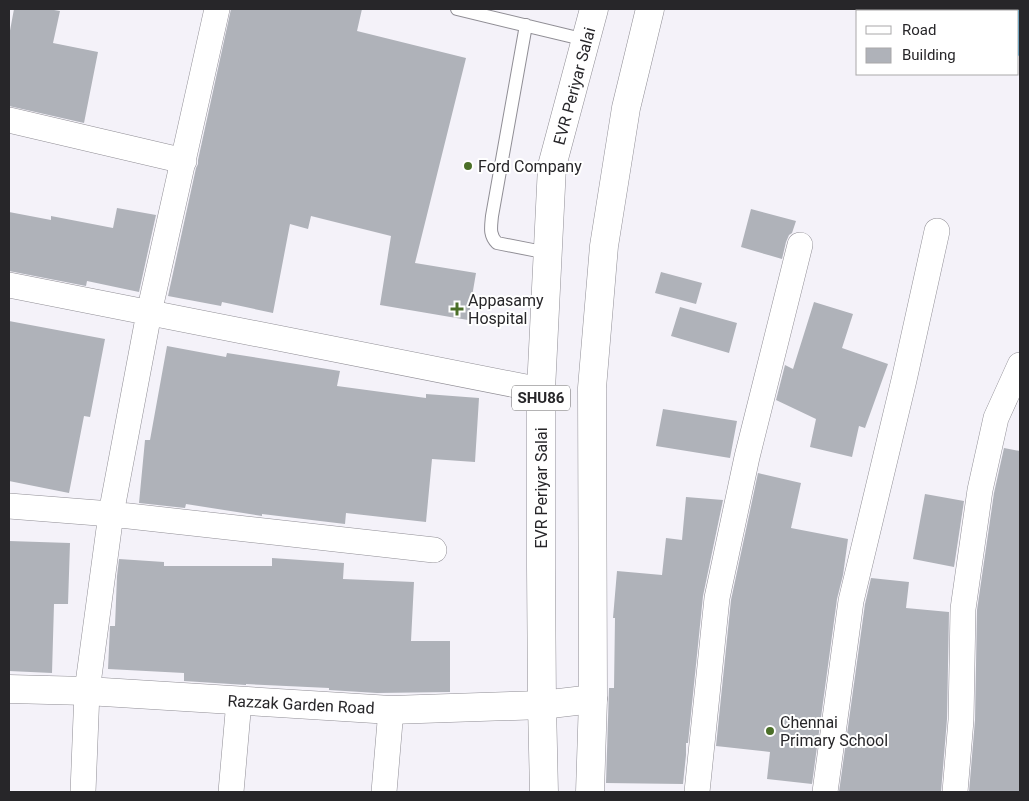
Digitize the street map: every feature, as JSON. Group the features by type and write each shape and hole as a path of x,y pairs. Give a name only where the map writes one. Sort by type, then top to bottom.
{"main road":[{"name":"EVR Periyar Salai","path":"544,792 541,390 552,166 594,9"},
{"name":"SHU86","path":"590,792 593,700 592,388 604,246 622,128 650,9"},
{"name":"Razzak Garden Road","path":"9,689 87,691 391,710 542,705 593,700"}],"street":[{"path":"83,792 87,691 111,514 149,313 217,9"},
{"path":"9,120 184,161"},
{"path":"825,792 851,601 904,380 937,231"},
{"path":"697,792 717,598 747,457 800,246"},
{"path":"9,285 541,390"},
{"path":"955,792 961,720 963,608 980,490 996,418 1020,365"},
{"path":"9,506 111,514 434,550"},
{"path":"231,792 240,701"},
{"path":"384,792 391,710"}],"lane":[{"path":"457,9 586,40"},
{"path":"526,26 490,231 497,243 548,253"}],"water":[{"path":"1020,9 1020,58 1019,10 981,10"}],"building":[{"path":"14,9 60,11 53,43 98,52 84,123 9,106 9,36"},
{"path":"231,9 362,9 357,31 466,58 415,263 476,273 468,320 380,305 391,236 311,216 308,229 290,224 273,313 222,302 221,306 168,296"},
{"path":"117,208 156,215 139,292 87,281 86,286 9,271 9,212 51,220 51,216 113,228"},
{"path":"751,209 796,221 792,233 786,242 782,259 741,247"},
{"path":"661,272 702,283 696,304 655,293"},
{"path":"814,302 853,314 842,348 888,364 865,428 859,426 852,457 810,447 816,419 776,400 785,365 793,369"},
{"path":"680,307 737,323 729,353 671,336"},
{"path":"9,321 105,339 90,417 84,416 69,493 9,481"},
{"path":"167,346 226,357 227,353 340,371 337,386 426,398 426,394 479,398 475,462 432,459 426,522 346,513 345,524 262,514 262,516 186,504 185,508 139,503 145,440 150,440"},
{"path":"663,409 737,421 730,458 656,446"},
{"path":"1004,448 1020,451 1020,792 969,792 975,720 977,610 994,493"},
{"path":"758,473 801,483 791,528 848,539 843,575 837,599 812,784 767,779 770,752 716,746 731,600"},
{"path":"925,494 964,501 954,567 913,559"},
{"path":"686,497 723,500 703,596 683,784 606,783 609,688 614,688 615,618 613,618 617,571 662,575 666,538 682,540"},
{"path":"9,541 70,543 68,604 54,604 52,673 9,671"},
{"path":"272,558 344,563 343,579 414,582 411,641 450,641 450,692 377,693 329,690 329,688 184,681 184,673 108,669 110,626 115,626 119,559 164,562 164,566 272,566"},
{"path":"871,578 909,582 906,608 949,612 947,719 941,792 839,792 865,604"}],"place":[{"name":"Ford Company","path":"468,166"},
{"name":"Appasamy Hospital","path":"457,309"},
{"name":"Chennai Primary School","path":"770,731"}]}
